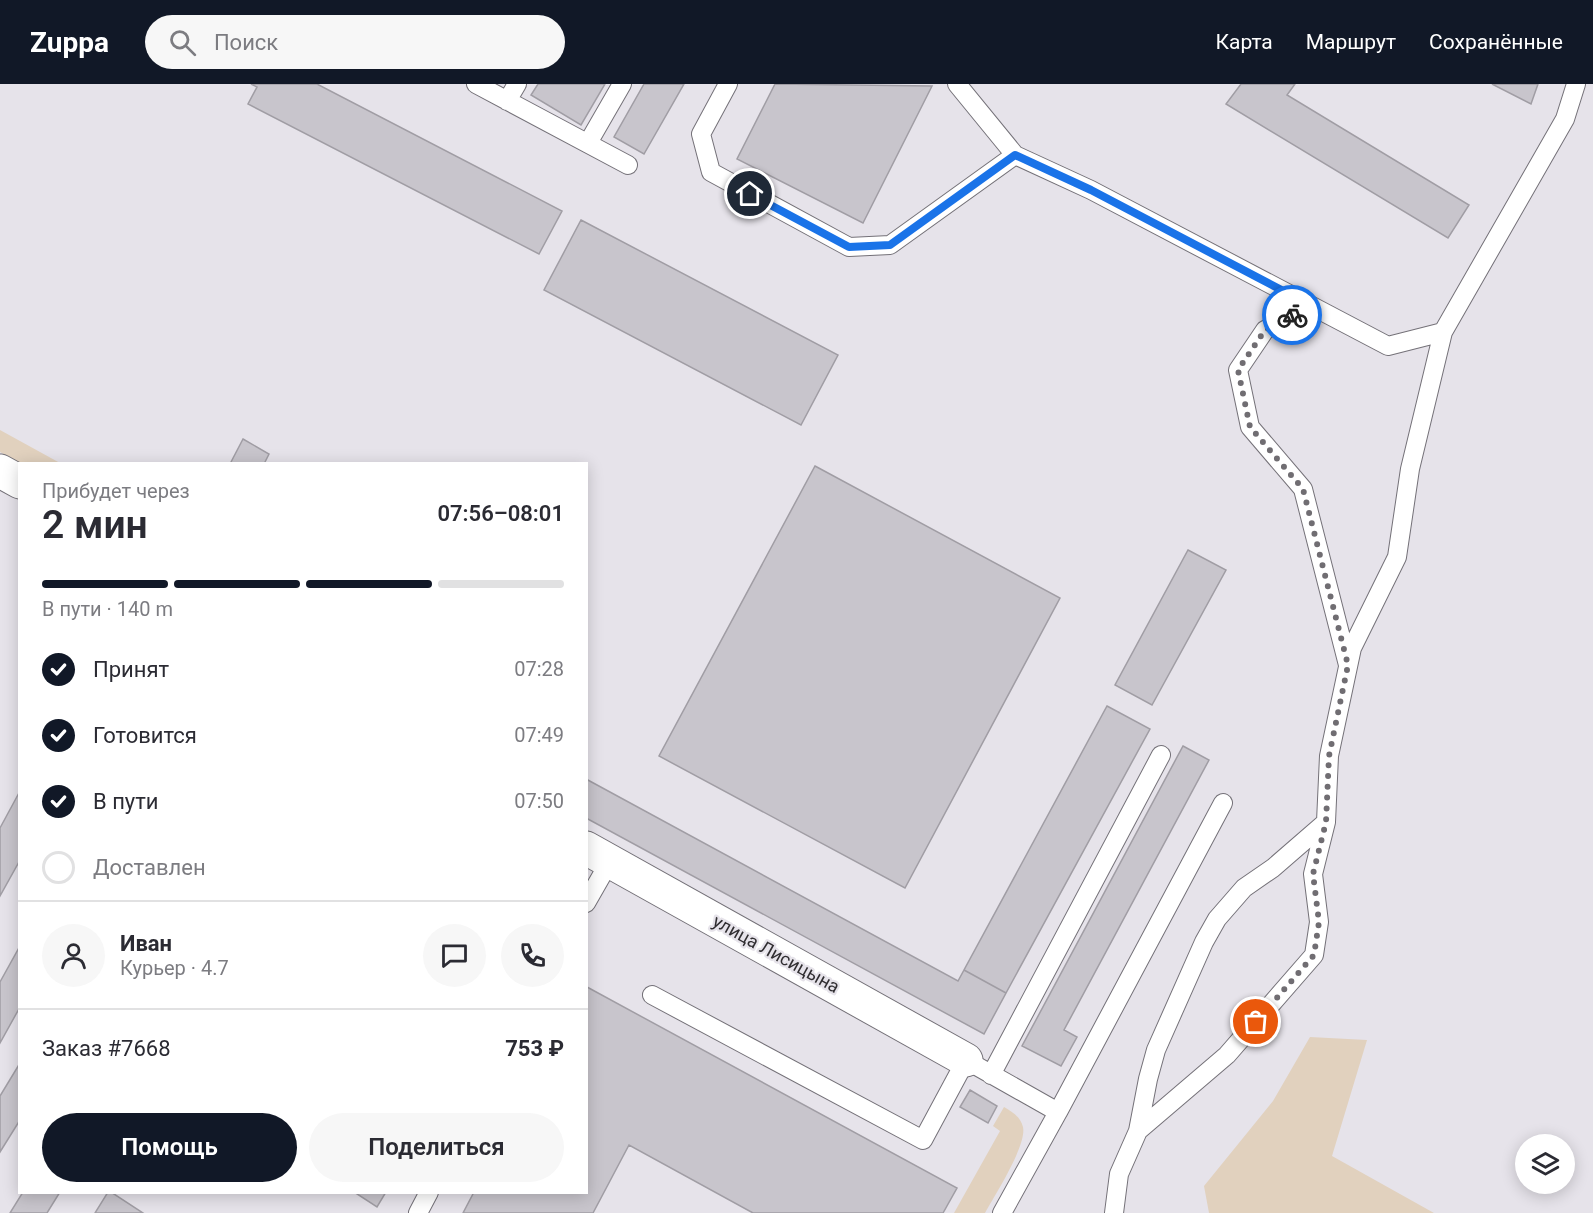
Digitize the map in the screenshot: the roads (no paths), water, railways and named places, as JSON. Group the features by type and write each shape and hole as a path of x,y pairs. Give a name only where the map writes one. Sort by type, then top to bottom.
{"street":[{"path":"0,471 18,481"},
{"name":"улица Лисицына","path":"598,854 978,1068"}],"lane":[{"path":"476,84 628,165"},
{"path":"507,100 517,84"},
{"path":"588,143 622,84"},
{"path":"728,84 701,135 711,172 849,247 890,245 1015,155"},
{"path":"957,84 1015,155 1091,190 1388,346 1443,332"},
{"path":"1138,1131 1227,1055 1314,955 1319,922 1313,874 1326,822 1329,756 1352,648 1397,557 1410,470 1443,332 1565,119 1576,84"},
{"path":"1310,305 1265,330 1238,370 1250,427 1303,489 1348,665"},
{"path":"652,995 923,1140 978,1068 1161,755"},
{"path":"1002,1213 1224,804"},
{"path":"1114,1213 1119,1174 1138,1131 1156,1050 1204,942 1217,919 1244,888 1273,867 1326,822"},
{"path":"588,895 598,854"},
{"path":"978,1068 1058,1112"},
{"path":"418,1213 428,1194"}]}
